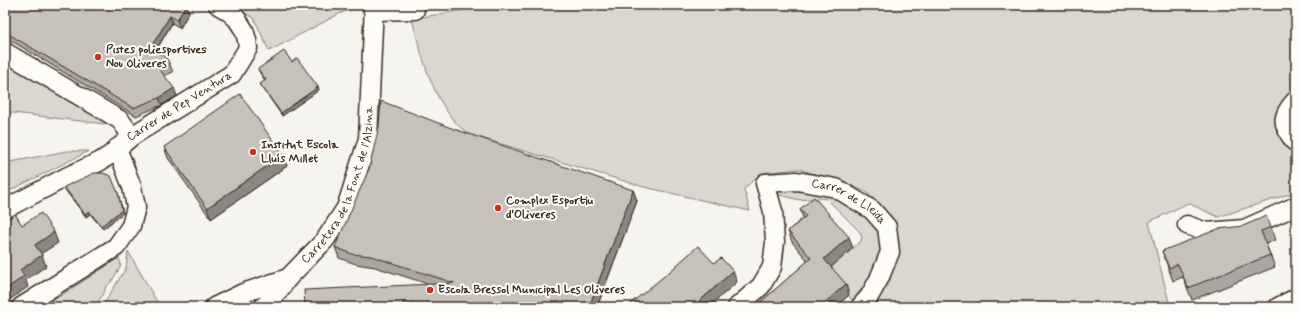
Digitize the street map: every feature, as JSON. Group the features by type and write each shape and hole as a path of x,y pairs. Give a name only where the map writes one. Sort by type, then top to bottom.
{"street":[{"name":"Carrer de Pep Ventura","path":"5,209 68,176 99,162 132,136 232,74 248,48 247,40 244,30 237,19 218,5"},
{"path":"374,8 415,10"},
{"name":"Carretera de la Font de l'Alzina","path":"214,307 243,293 288,278 326,240 346,208 368,139 374,8"},
{"path":"5,52 120,120 132,136"},
{"path":"1296,100 1288,108 1284,120 1286,129 1294,141 1296,141"},
{"path":"21,307 116,247 131,226 136,207 132,187 117,148"},
{"name":"Carrer de Lleida","path":"737,307 761,286 772,266 775,242 774,211 765,183 797,180 836,188 872,210 887,227 890,252 879,280 869,297 860,307"},
{"path":"1186,225 1206,232 1244,229 1296,206"},
{"path":"263,307 274,298 288,278"},
{"path":"1278,307 1296,298"}],"shaded area":[{"path":"231,5 359,6 339,14 269,51 254,18"},
{"path":"491,5 1296,5 1296,89 1281,104 1276,120 1279,131 1296,152 1296,192 1218,217 1188,203 1149,222 1169,302 1164,307 870,307 890,281 895,254 890,215 865,191 799,169 761,173 744,189 750,211 644,187 468,134 446,111 438,96 425,66 412,19"},
{"path":"5,61 101,117 105,124 5,112"},
{"path":"67,151 89,151 5,193 5,163"},
{"path":"813,187 851,203 882,229 884,251 868,282 852,300 837,282 816,270 839,260 861,241 862,237 859,231 827,199 819,198 800,200 776,194 775,190"},
{"path":"128,251 160,307 102,307 126,268"},
{"path":"119,258 121,266 111,282 105,288 105,291 95,307 43,307"}],"building":[{"name":"Pistes poliesportives Nou Oliveres","path":"5,5 186,5 177,20 170,16 151,47 166,57 170,65 160,70 174,88 159,98 133,108 5,32"},
{"path":"284,51 292,62 297,58 318,87 281,113 260,84 266,80 258,69"},
{"path":"240,94 283,155 207,208 164,147"},
{"name":"Complex Esportiu d'Oliveres","path":"381,101 454,129 633,190 589,307 422,307 403,302 403,307 305,307 304,290 454,283 371,256 352,254 335,247 369,169 379,126"},
{"path":"94,173 103,173 111,176 118,193 122,210 101,226 89,211 85,214 64,187"},
{"path":"814,197 849,237 824,259 846,284 820,307 755,307 811,258 788,231 806,216 800,209"},
{"path":"1296,203 1296,212 1293,205"},
{"path":"41,213 54,232 35,245 42,255 20,270 24,276 5,290 5,221 15,214 22,225"},
{"path":"1266,216 1271,227 1261,231 1270,255 1188,288 1178,264 1169,268 1162,251 1218,229 1243,226"},
{"path":"698,246 714,263 721,258 733,271 693,307 633,307 630,304 668,273"}],"place":[{"name":"Pistes poliesportives Nou Oliveres","path":"98,57"},
{"name":"Institut Escola Lluís Millet","path":"253,152"},
{"name":"Complex Esportiu d'Oliveres","path":"498,208"},
{"name":"Escola Bressol Municipal Les Oliveres","path":"430,290"}]}
